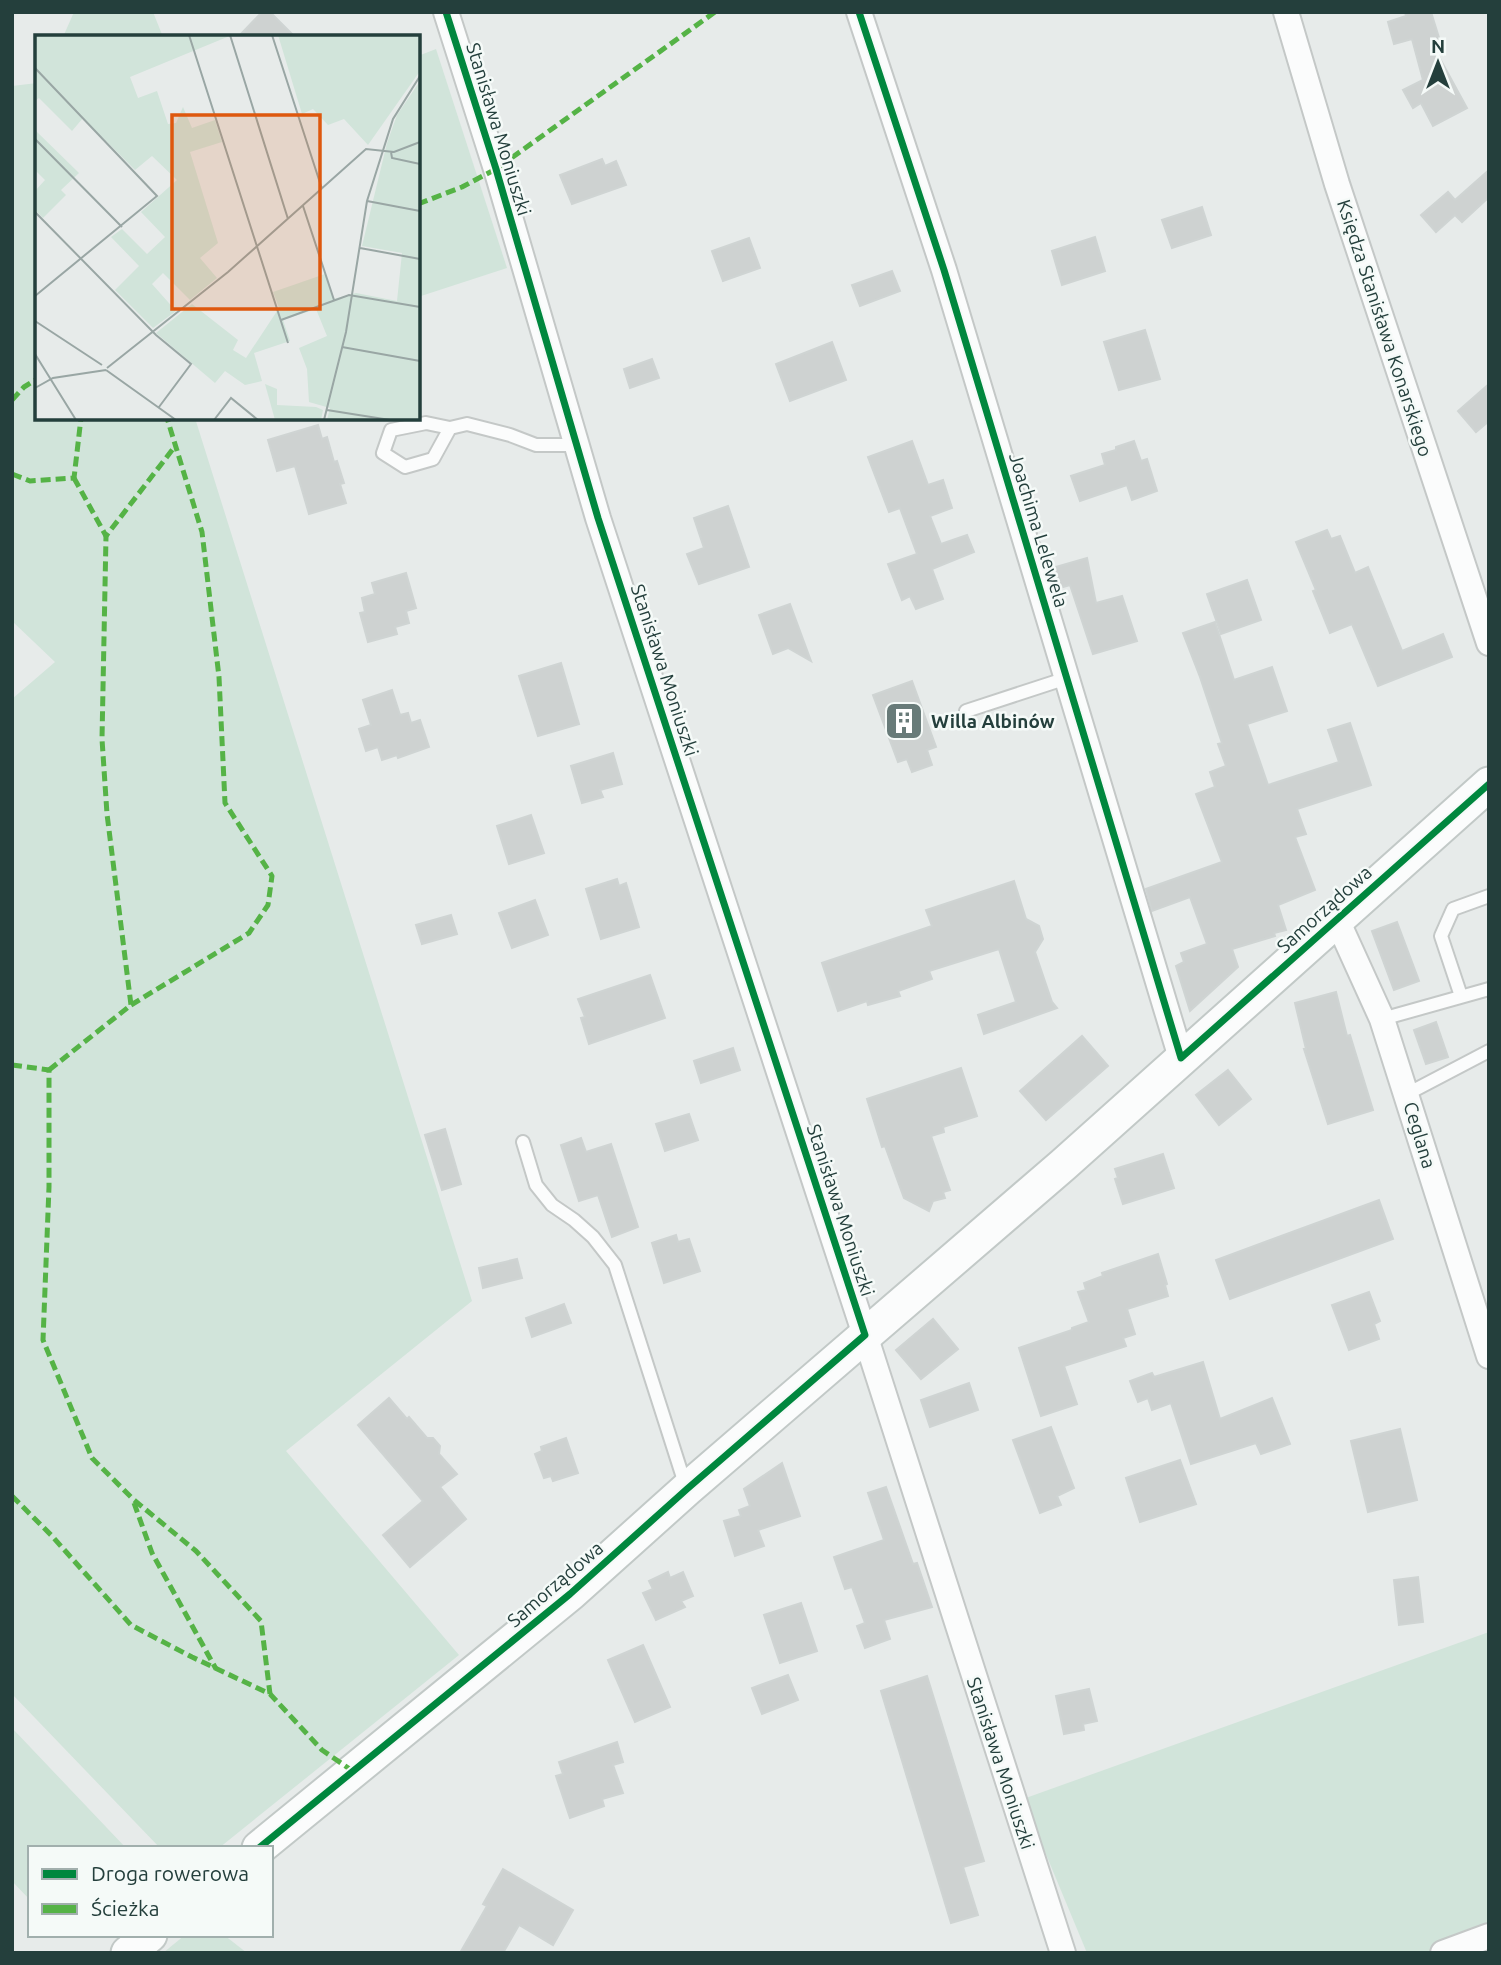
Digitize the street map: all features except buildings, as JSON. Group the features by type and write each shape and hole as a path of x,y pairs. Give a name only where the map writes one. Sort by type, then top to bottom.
{"street":[{"name":"Stanisława Moniuszki","path":"446,12 496,169 598,518 865,1335 1063,1953"},
{"name":"Joachima Lelewela","path":"859,12 944,270 1181,1058"},
{"name":"Księdza Stanisława Konarskiego","path":"1286,12 1337,184 1489,643"},
{"name":"Samorządowa","path":"261,1846 570,1594 687,1489 1063,1165 1489,784"},
{"name":"Ceglana","path":"1337,920 1382,1019 1489,1356"},
{"path":"1443,1953 1489,1936"},
{"path":"128,1953 148,1937"}],"lane":[{"path":"450,428 433,459 405,467 383,453 391,430 426,423 450,428 467,424 536,445 576,445"},
{"path":"966,711 1067,678"},
{"path":"1461,996 1441,936 1453,909 1489,896"},
{"path":"1382,1019 1489,989"},
{"path":"1407,1094 1489,1051"},
{"path":"523,1142 536,1185 552,1205 593,1237 615,1265 687,1489"}],"green space":[{"path":"74,12 153,12 162,35 64,35"},
{"path":"436,49 507,268 420,296 420,55"},
{"path":"35,83 35,420 196,420 472,1301 286,1451 459,1655 221,1846 158,1846 12,1694 12,699 55,662 12,621 12,86"},
{"path":"1489,1632 1489,1953 1087,1953 1023,1799"},
{"path":"12,1728 124,1846 28,1846 28,1898 12,1881"},
{"path":"183,1937 227,1937 247,1953 163,1953"}],"marked path":[{"path":"420,203 462,187 496,169 715,12"},
{"path":"12,400 35,380"},
{"path":"12,474 30,481 74,478 81,420"},
{"path":"131,1005 249,933 268,905 272,876 225,803 219,677 202,532 168,420"},
{"path":"74,478 106,536 176,445"},
{"path":"49,1070 131,1005 107,814 102,739 106,536"},
{"path":"12,1065 49,1070 49,1187 43,1340 92,1458 134,1500 196,1551 261,1621 270,1694"},
{"path":"12,1496 52,1536 131,1625 270,1694 322,1750 354,1772"},
{"path":"134,1503 152,1553 216,1669"}],"cycle path":[{"path":"261,1846 570,1594 865,1335 598,518 496,169 446,12"},
{"path":"859,12 944,270 1181,1058 1489,784"}],"place":[{"name":"Willa Albinów","path":"904,721"}]}
